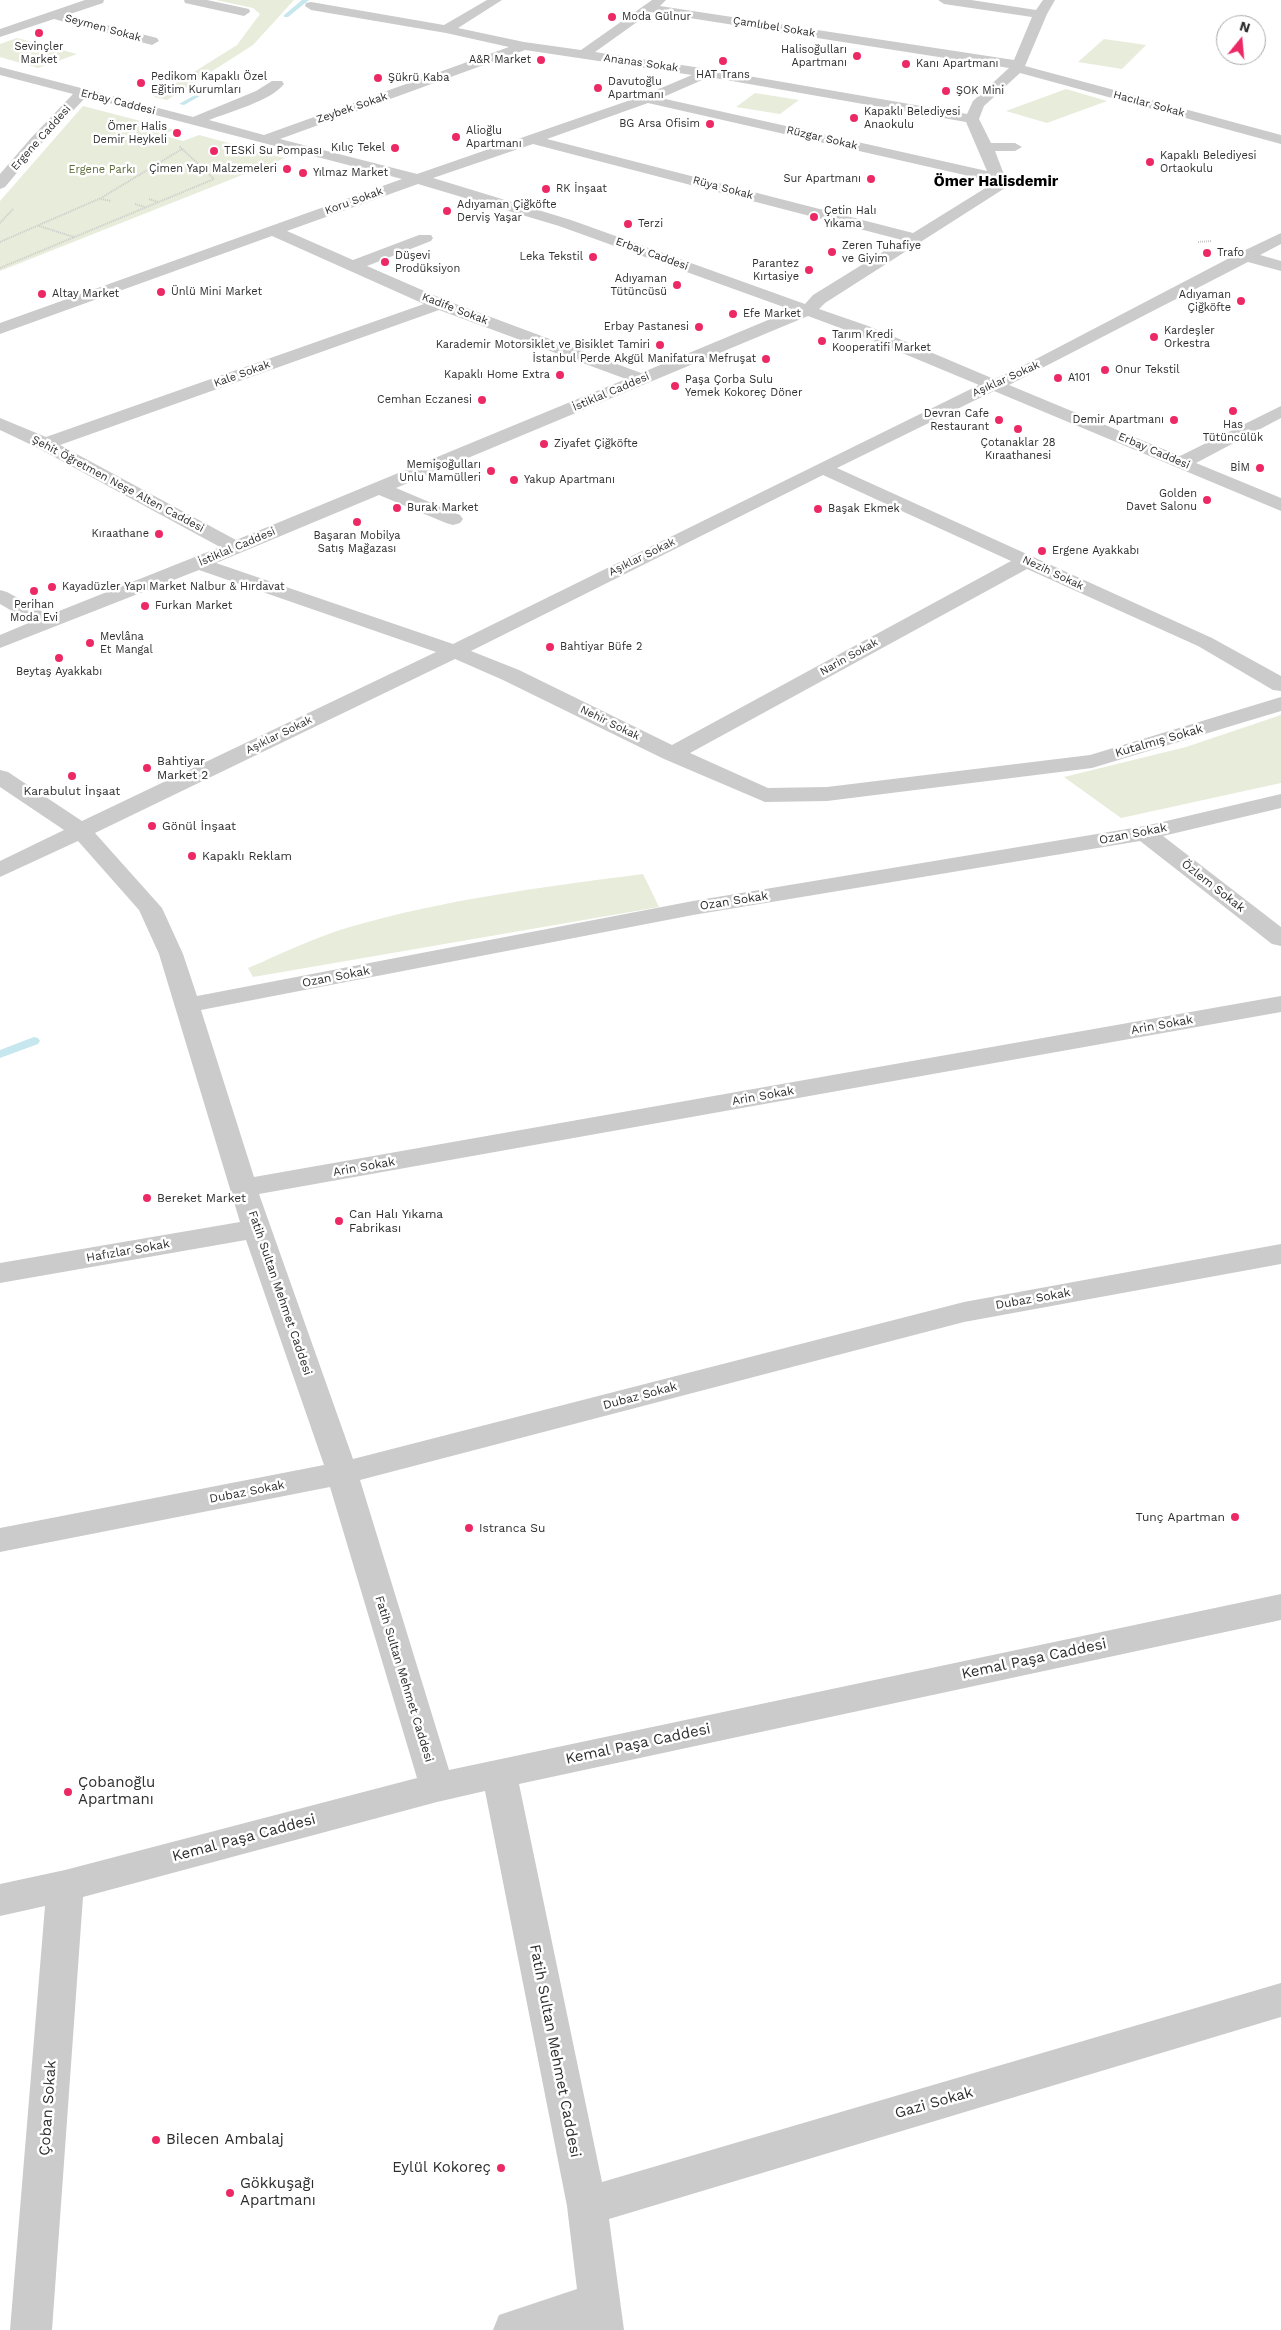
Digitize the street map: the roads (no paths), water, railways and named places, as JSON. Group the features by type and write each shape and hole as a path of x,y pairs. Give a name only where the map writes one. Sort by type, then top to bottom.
{"street":[{"path":"190,0 244,12"},
{"path":"446,29 496,0"},
{"path":"944,0 1040,14"},
{"path":"998,178 986,147 972,119 978,104 1018,66 1040,14 1049,0"},
{"path":"0,33 54,15 87,1"},
{"name":"Ananas Sokak","path":"316,3 366,17 446,29 524,46 708,73 972,119"},
{"path":"583,55 654,4"},
{"name":"Çamlıbel Sokak","path":"654,4 1018,66"},
{"name":"Seymen Sokak","path":"54,15 152,41"},
{"name":"Zeybek Sokak","path":"265,139 524,46"},
{"name":"Hacılar Sokak","path":"1018,66 1208,123 1281,140"},
{"name":"Koru Sokak","path":"0,329 419,178 647,99 708,73"},
{"name":"Erbay Caddesi","path":"5,75 419,178 565,224 865,331 1281,505"},
{"path":"195,121 261,94 277,84"},
{"name":"Ergene Caddesi","path":"0,184 36,141 82,93"},
{"name":"Rüzgar Sokak","path":"647,99 998,178"},
{"name":"Rüya Sokak","path":"532,139 914,238"},
{"path":"986,147 1015,147"},
{"name":"İstiklal Caddesi","path":"0,642 236,548 808,310 819,299 1000,185 998,178"},
{"name":"Kadife Sokak","path":"273,231 438,304 641,379"},
{"path":"353,266 425,238"},
{"name":"Aşıklar Sokak","path":"0,870 454,651 822,468 995,384 1019,375 1281,238"},
{"path":"1245,256 1281,266"},
{"name":"Kale Sokak","path":"45,444 438,304"},
{"path":"1181,463 1281,411"},
{"name":"Şehit Öğretmen Neşe Alten Caddesi","path":"0,423 45,444 236,548"},
{"name":"Nezih Sokak","path":"822,468 1205,642 1281,685"},
{"path":"380,488 453,519"},
{"name":"Narin Sokak","path":"672,754 1027,561"},
{"name":"Nehir Sokak","path":"198,563 454,651 511,675 672,754 765,795 827,794 1035,769"},
{"path":"0,596 48,623"},
{"name":"Kutalmış Sokak","path":"1035,769 1092,761 1281,704"},
{"name":"Fatih Sultan Mehmet Caddesi","path":"0,777 81,831 150,908 171,954 256,1229 342,1473 437,1787"},
{"name":"Ozan Sokak","path":"184,995 1145,833 1281,801"},
{"name":"Özlem Sokak","path":"1145,833 1281,938"},
{"name":"Arin Sokak","path":"244,1188 1281,1004"},
{"name":"Hafızlar Sokak","path":"0,1273 256,1229"},
{"name":"Dubaz Sokak","path":"0,1540 342,1473 964,1312 1281,1254"},
{"name":"Kemal Paşa Caddesi","path":"0,1900 66,1886 437,1787 1281,1606"},
{"name":"Fatih Sultan Mehmet Caddesi","path":"499,1774 587,2206 601,2316"},
{"name":"Çoban Sokak","path":"31,2330 66,1886"},
{"name":"Gazi Sokak","path":"587,2206 1281,2000"},
{"path":"514,2330 601,2316"}],"waterway":[{"path":"286,16 306,0"},
{"path":"182,104 197,96"},
{"path":"0,1054 34,1041"}],"place":[{"name":"Moda Gülnur","path":"612,17"},
{"name":"Sevinçler Market","path":"39,33"},
{"name":"Halisoğulları Apartmanı","path":"857,56"},
{"name":"A&R Market","path":"541,60"},
{"name":"HAT Trans","path":"723,61"},
{"name":"Kanı Apartmanı","path":"906,64"},
{"name":"Şükrü Kaba","path":"378,78"},
{"name":"Pedikom Kapaklı Özel Eğitim Kurumları","path":"141,83"},
{"name":"Davutoğlu Apartmanı","path":"598,88"},
{"name":"ŞOK Mini","path":"946,91"},
{"name":"Kapaklı Belediyesi Anaokulu","path":"854,118"},
{"name":"BG Arsa Ofisim","path":"710,124"},
{"name":"Ömer Halis Demir Heykeli","path":"177,133"},
{"name":"Alioğlu Apartmanı","path":"456,137"},
{"name":"Kılıç Tekel","path":"395,148"},
{"name":"TESKİ Su Pompası","path":"214,151"},
{"name":"Kapaklı Belediyesi Ortaokulu","path":"1150,162"},
{"name":"Çimen Yapı Malzemeleri","path":"287,169"},
{"name":"Yılmaz Market","path":"303,173"},
{"name":"Sur Apartmanı","path":"871,179"},
{"name":"RK İnşaat","path":"546,189"},
{"name":"Adıyaman Çiğköfte Derviş Yaşar","path":"447,211"},
{"name":"Çetin Halı Yıkama","path":"814,217"},
{"name":"Terzi","path":"628,224"},
{"name":"Zeren Tuhafiye ve Giyim","path":"832,252"},
{"name":"Trafo","path":"1207,253"},
{"name":"Leka Tekstil","path":"593,257"},
{"name":"Düşevi Prodüksiyon","path":"385,262"},
{"name":"Parantez Kırtasiye","path":"809,270"},
{"name":"Adıyaman Tütüncüsü","path":"677,285"},
{"name":"Ünlü Mini Market","path":"161,292"},
{"name":"Altay Market","path":"42,294"},
{"name":"Adıyaman Çiğköfte","path":"1241,301"},
{"name":"Efe Market","path":"733,314"},
{"name":"Erbay Pastanesi","path":"699,327"},
{"name":"Kardeşler Orkestra","path":"1154,337"},
{"name":"Tarım Kredi Kooperatifi Market","path":"822,341"},
{"name":"Karademir Motorsiklet ve Bisiklet Tamiri","path":"660,345"},
{"name":"İstanbul Perde Akgül Manifatura Mefruşat","path":"766,359"},
{"name":"Onur Tekstil","path":"1105,370"},
{"name":"Kapaklı Home Extra","path":"560,375"},
{"name":"A101","path":"1058,378"},
{"name":"Paşa Çorba Sulu Yemek Kokoreç Döner","path":"675,386"},
{"name":"Cemhan Eczanesi","path":"482,400"},
{"name":"Has Tütüncülük","path":"1233,411"},
{"name":"Devran Cafe Restaurant","path":"999,420"},
{"name":"Demir Apartmanı","path":"1174,420"},
{"name":"Çotanaklar 28 Kıraathanesi","path":"1018,429"},
{"name":"Ziyafet Çiğköfte","path":"544,444"},
{"name":"BİM","path":"1260,468"},
{"name":"Memişoğulları Unlu Mamülleri","path":"491,471"},
{"name":"Yakup Apartmanı","path":"514,480"},
{"name":"Golden Davet Salonu","path":"1207,500"},
{"name":"Burak Market","path":"397,508"},
{"name":"Başak Ekmek","path":"818,509"},
{"name":"Başaran Mobilya Satış Mağazası","path":"357,522"},
{"name":"Kıraathane","path":"159,534"},
{"name":"Ergene Ayakkabı","path":"1042,551"},
{"name":"Kayadüzler Yapı Market Nalbur & Hırdavat","path":"52,587"},
{"name":"Perihan Moda Evi","path":"34,591"},
{"name":"Furkan Market","path":"145,606"},
{"name":"Mevlâna Et Mangal","path":"90,643"},
{"name":"Bahtiyar Büfe 2","path":"550,647"},
{"name":"Beytaş Ayakkabı","path":"59,658"},
{"name":"Bahtiyar Market 2","path":"147,768"},
{"name":"Karabulut İnşaat","path":"72,776"},
{"name":"Gönül İnşaat","path":"152,826"},
{"name":"Kapaklı Reklam","path":"192,856"},
{"name":"Bereket Market","path":"147,1198"},
{"name":"Can Halı Yıkama Fabrikası","path":"339,1221"},
{"name":"Tunç Apartman","path":"1235,1517"},
{"name":"Istranca Su","path":"469,1528"},
{"name":"Çobanoğlu Apartmanı","path":"68,1792"},
{"name":"Bilecen Ambalaj","path":"156,2140"},
{"name":"Eylül Kokoreç","path":"501,2168"},
{"name":"Gökkuşağı Apartmanı","path":"230,2193"}],"district":[{"name":"Ömer Halisdemir","path":"996,182"}],"park label":[{"name":"Ergene Parkı","path":"102,170"}]}
